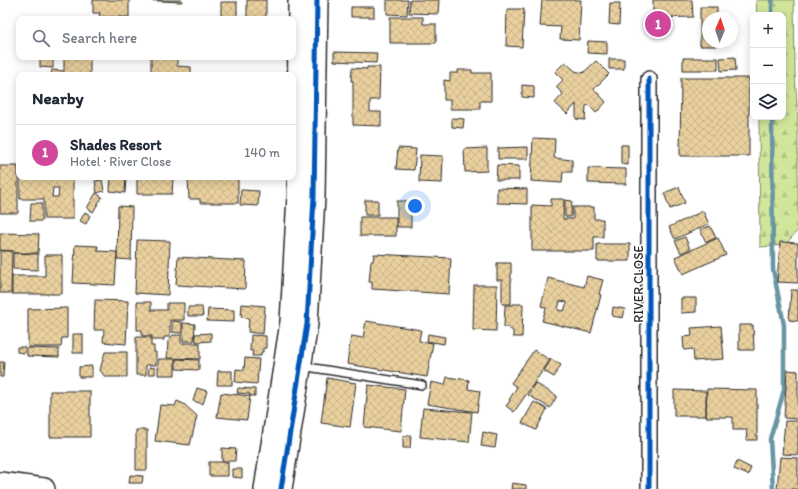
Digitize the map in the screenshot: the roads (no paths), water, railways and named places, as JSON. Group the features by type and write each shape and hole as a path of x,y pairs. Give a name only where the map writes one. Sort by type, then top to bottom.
{"street":[{"path":"265,489 291,322 298,196 299,0"},
{"path":"281,489 307,324 314,197 317,0"},
{"name":"RIVER CLOSE","path":"649,79 649,489"},
{"path":"0,483 44,489"}],"lane":[{"path":"300,366 422,385"}],"waterway":[{"path":"772,0 772,12"},
{"path":"772,120 773,269 784,325 784,390 770,439 773,489"}],"place":[{"name":"Shades Resort","path":"658,24"}]}
